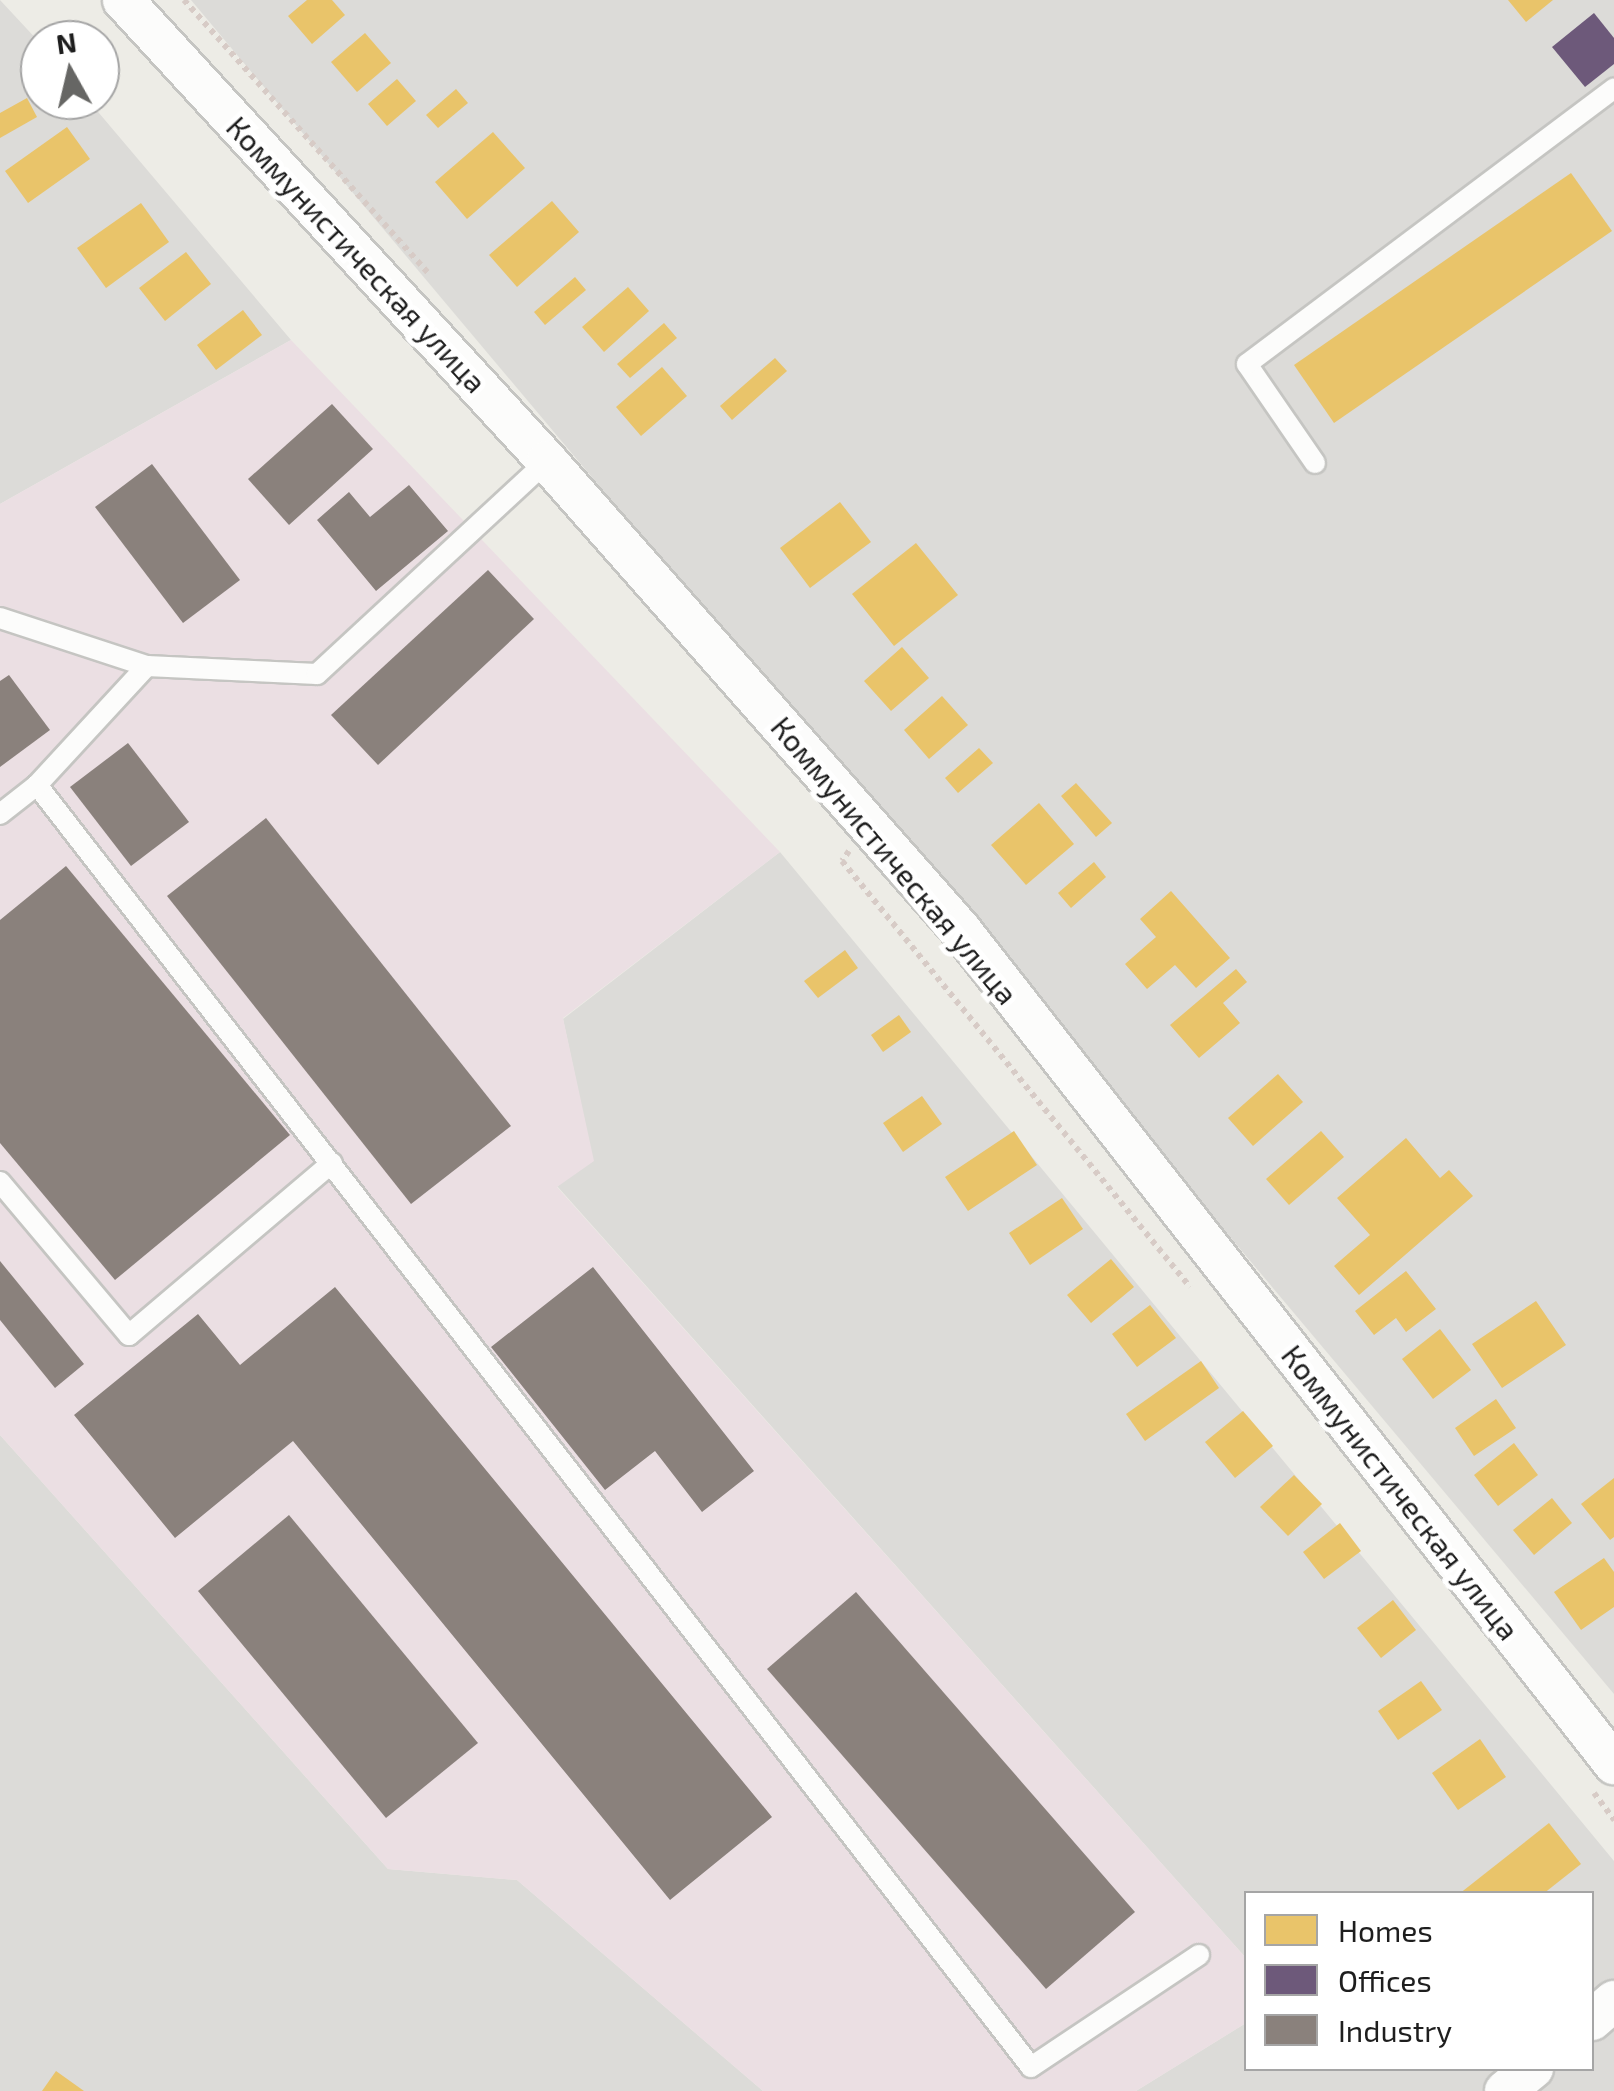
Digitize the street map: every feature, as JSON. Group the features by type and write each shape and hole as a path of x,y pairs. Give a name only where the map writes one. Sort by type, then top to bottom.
{"street":[{"name":"Коммунистическая улица","path":"123,0 547,461 960,929 1614,1764"},
{"path":"1594,2018 1614,2001"},
{"path":"1506,2091 1529,2071"}],"lane":[{"path":"1316,462 1246,364 1614,88"},
{"path":"0,618 147,666 317,674 547,461"},
{"path":"0,814 37,784 147,666"},
{"path":"37,784 1031,2068 1199,1954"},
{"path":"0,1182 129,1335 332,1162"}],"shaded area":[{"path":"0,0 20,22 20,120 105,120 291,340 0,504"},
{"path":"191,0 1614,0 1614,1694"},
{"path":"291,340 780,852 563,1018 594,1161 557,1187 1244,1956 1244,2024 1136,2091 763,2091 517,1880 388,1869 0,1435 0,504"},
{"path":"780,852 1614,1861 1614,2091 1136,2091 1244,2024 1244,2071 1594,2071 1594,1891 1244,1891 1244,1956 557,1186 593,1161 563,1019"},
{"path":"0,1435 388,1869 517,1880 763,2091 0,2091"}],"building: Homes":[{"path":"307,0 332,0 345,15 312,44 288,16"},
{"path":"1508,0 1553,0 1526,22"},
{"path":"365,33 391,63 357,92 331,62"},
{"path":"397,79 416,101 387,126 368,104"},
{"path":"456,89 468,103 438,128 426,115"},
{"path":"20,102 20,120 32,120 0,138 0,113"},
{"path":"67,127 90,159 28,203 5,171"},
{"path":"493,132 525,168 467,219 435,182"},
{"path":"1571,173 1612,231 1334,423 1294,365"},
{"path":"552,201 579,232 517,287 489,255"},
{"path":"141,203 169,242 106,288 77,248"},
{"path":"186,252 211,284 165,321 139,288"},
{"path":"575,277 586,290 545,325 534,312"},
{"path":"628,287 649,311 604,352 582,327"},
{"path":"243,310 262,335 216,370 197,345"},
{"path":"664,323 677,338 630,378 617,364"},
{"path":"775,358 787,371 732,420 720,406"},
{"path":"662,367 687,396 641,436 616,407"},
{"path":"840,502 871,542 810,588 780,548"},
{"path":"916,543 958,595 894,646 852,594"},
{"path":"902,647 929,678 891,711 864,681"},
{"path":"942,696 968,725 929,759 904,730"},
{"path":"979,748 993,763 958,793 945,778"},
{"path":"1076,783 1112,823 1096,837 1061,796"},
{"path":"1039,803 1074,844 1026,885 991,845"},
{"path":"1094,862 1106,877 1071,908 1058,893"},
{"path":"1171,891 1230,958 1196,988 1175,965 1147,989 1125,964 1156,937 1140,919"},
{"path":"845,950 858,968 818,998 804,981"},
{"path":"1236,969 1247,982 1223,1003 1240,1023 1199,1058 1170,1025"},
{"path":"899,1015 911,1032 883,1052 871,1035"},
{"path":"1278,1074 1303,1102 1253,1146 1228,1118"},
{"path":"922,1096 942,1124 903,1152 883,1123"},
{"path":"1014,1131 1037,1165 968,1211 945,1177"},
{"path":"1321,1131 1344,1157 1289,1205 1266,1179"},
{"path":"1406,1138 1440,1178 1449,1170 1473,1196 1359,1295 1334,1266 1370,1235 1337,1198"},
{"path":"1062,1198 1083,1229 1030,1265 1009,1233"},
{"path":"1111,1259 1134,1287 1091,1323 1067,1295"},
{"path":"1406,1271 1436,1309 1406,1332 1396,1318 1374,1335 1355,1311"},
{"path":"1536,1301 1566,1345 1502,1388 1472,1344"},
{"path":"1150,1305 1176,1338 1137,1367 1112,1334"},
{"path":"1440,1329 1471,1370 1433,1399 1402,1359"},
{"path":"1201,1361 1219,1388 1145,1441 1126,1414"},
{"path":"1496,1399 1516,1428 1474,1456 1455,1428"},
{"path":"1243,1411 1273,1446 1235,1478 1205,1442"},
{"path":"1514,1443 1538,1475 1498,1506 1474,1475"},
{"path":"1294,1475 1322,1504 1288,1536 1260,1507"},
{"path":"1614,1478 1614,1537 1610,1540 1581,1504"},
{"path":"1552,1498 1572,1523 1534,1555 1513,1530"},
{"path":"1340,1523 1361,1551 1324,1579 1303,1552"},
{"path":"1604,1558 1614,1572 1614,1607 1581,1630 1554,1592"},
{"path":"1393,1600 1416,1630 1381,1658 1357,1628"},
{"path":"1421,1681 1442,1710 1398,1740 1378,1711"},
{"path":"1480,1739 1506,1777 1458,1810 1432,1773"},
{"path":"1549,1823 1581,1864 1547,1891 1463,1891"},
{"path":"56,2071 84,2091 42,2091"}],"building: Offices":[{"path":"1594,13 1614,38 1614,64 1585,87 1552,47"}],"building: Industry":[{"path":"332,404 373,449 289,525 248,479"},
{"path":"152,464 240,580 183,623 95,507"},
{"path":"409,485 448,531 376,591 317,520 349,492 370,517"},
{"path":"488,570 534,619 378,765 331,715"},
{"path":"9,675 50,730 0,767 0,681"},
{"path":"128,743 189,822 131,866 70,787"},
{"path":"266,818 511,1126 411,1204 167,896"},
{"path":"66,866 290,1135 115,1280 0,1143 0,920"},
{"path":"0,1261 84,1364 55,1388 0,1320"},
{"path":"593,1267 754,1471 702,1512 655,1451 605,1490 491,1347"},
{"path":"335,1287 772,1817 670,1900 293,1441 175,1538 74,1415 198,1314 240,1365"},
{"path":"289,1515 478,1743 386,1818 198,1591"},
{"path":"856,1592 1135,1912 1046,1989 767,1669"}]}
